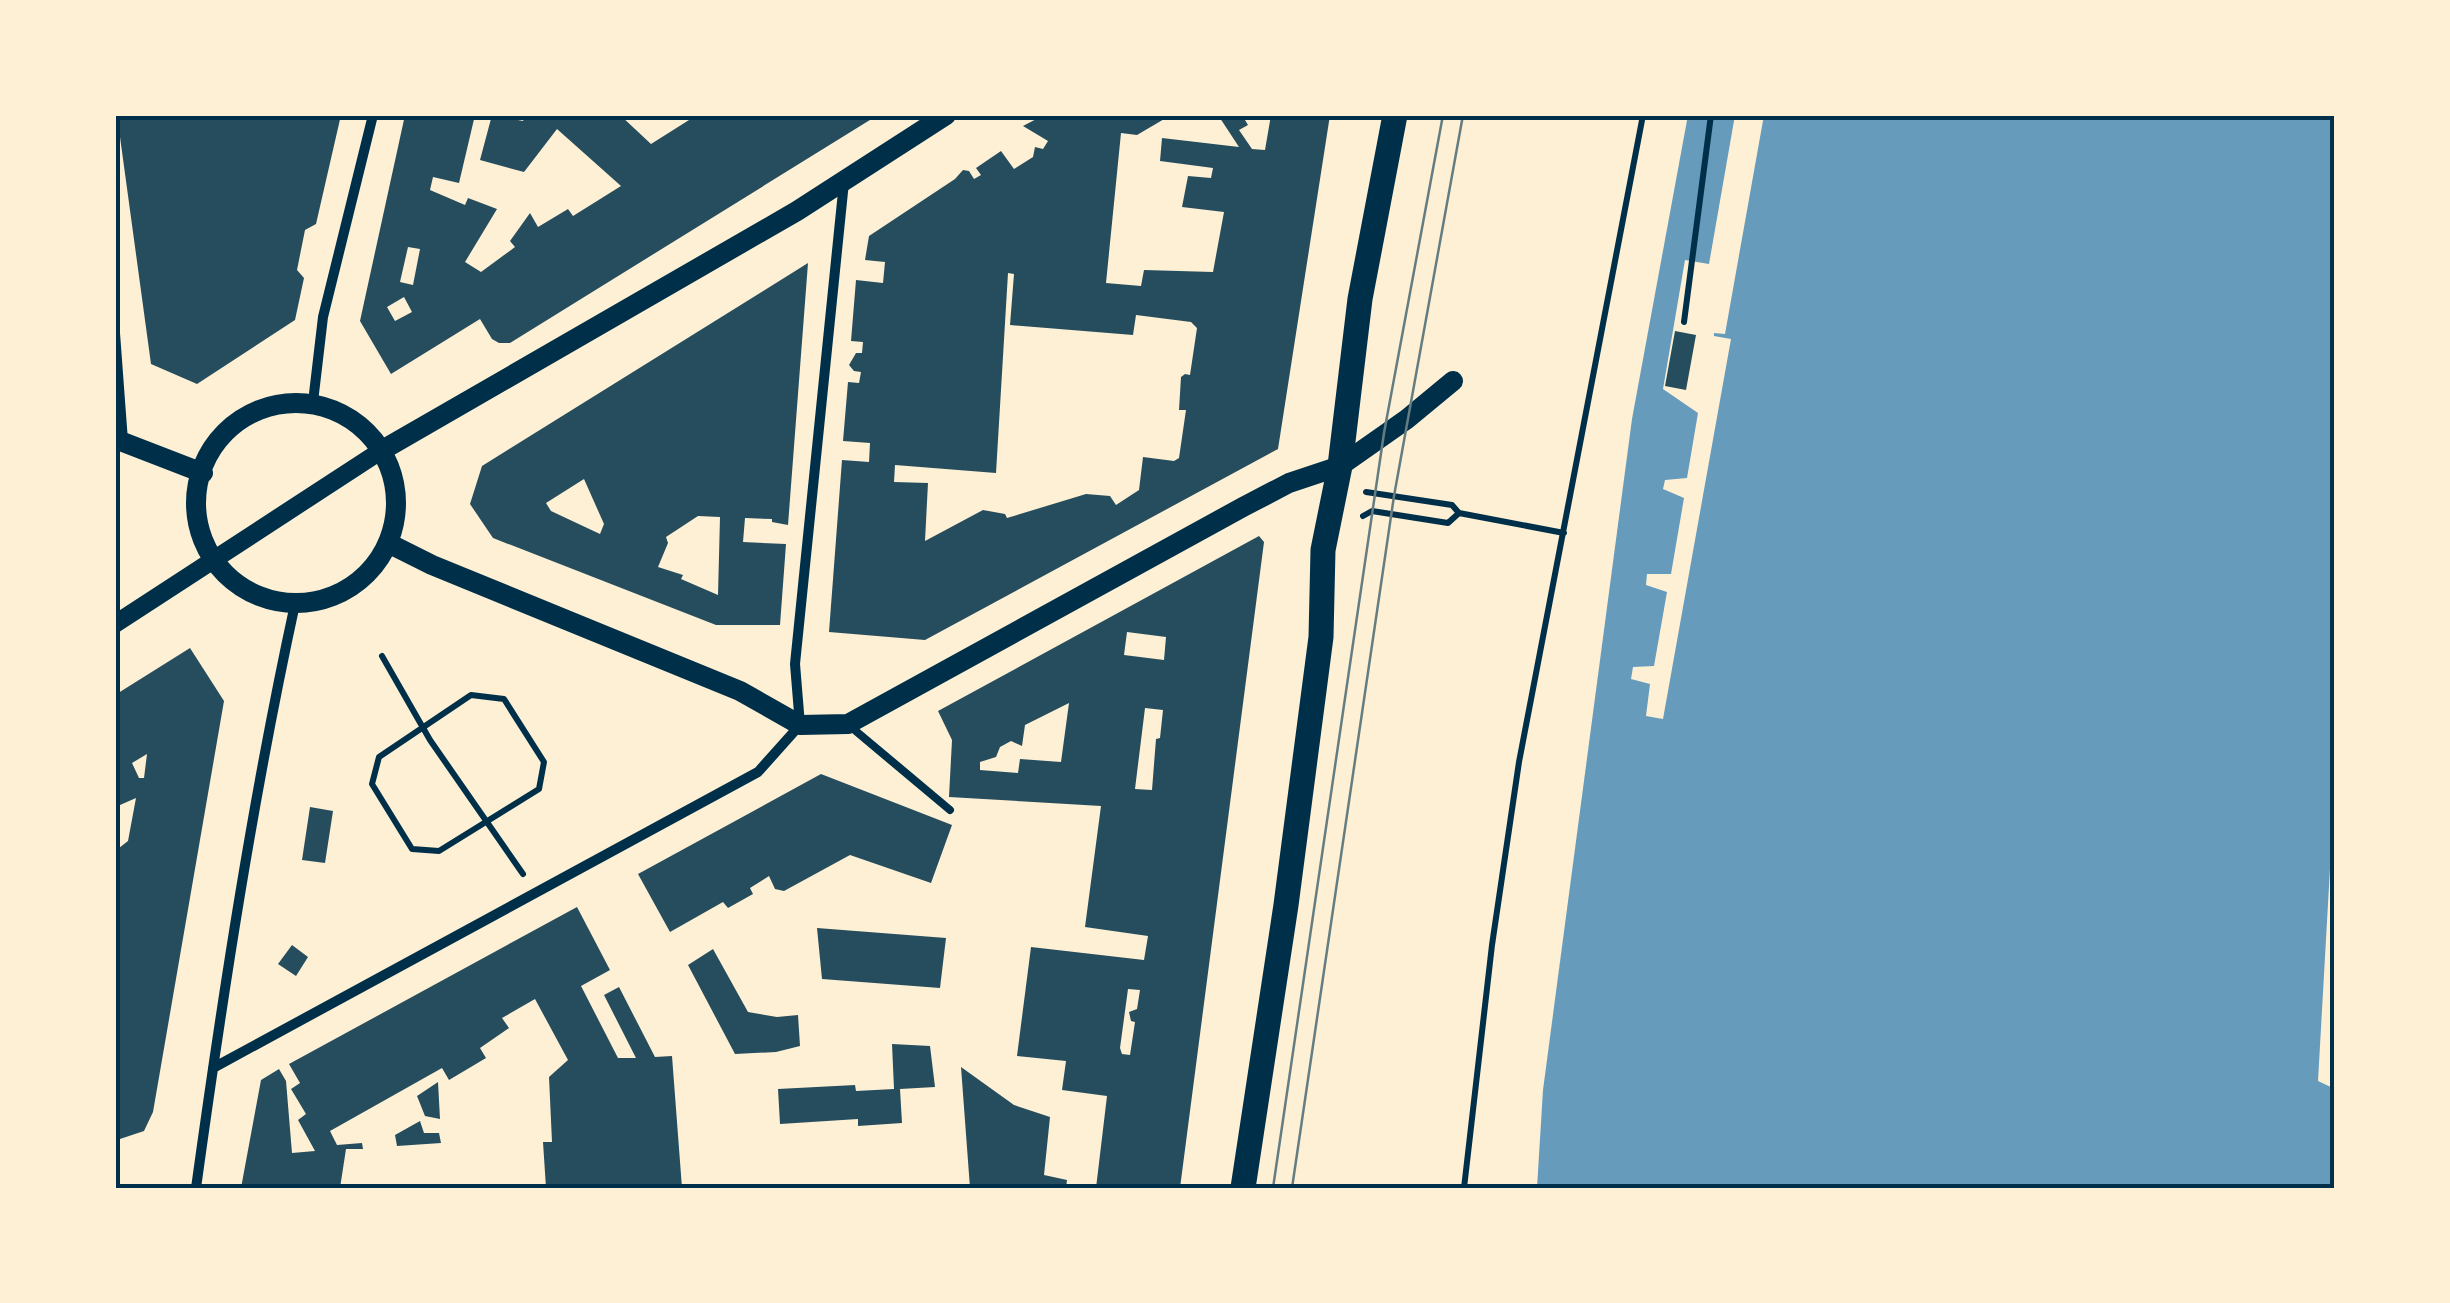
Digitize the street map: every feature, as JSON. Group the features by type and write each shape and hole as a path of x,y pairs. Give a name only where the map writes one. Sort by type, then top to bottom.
{"main road":[{"path":"379,452 844,181 946,115"},
{"path":"1243,1188 1321,637 1324,550 1340,466 1360,299 1394,115"},
{"path":"388,543 432,565 740,692 800,725 848,724 1274,491 1340,466 1454,381"},
{"path":"313,402 344,416 379,452 392,475 396,520 374,568 351,588 325,600 295,604 272,600 249,591 230,576 207,544 197,502 203,473 218,441 244,416 277,403 313,402"},
{"path":"119,440 203,473"}],"street":[{"path":"313,402 323,318 373,115"},
{"path":"213,1068 758,772 800,725 794,664 844,181"},
{"path":"115,333 119,440"},
{"path":"115,624 379,452"},
{"path":"196,1188 276,692 295,604"}],"lane":[{"path":"848,724 950,810"}],"path":[{"path":"1464,1188 1492,945 1519,762 1643,115"},
{"path":"1684,322 1710,115"},
{"path":"1362,516 1372,511 1448,523 1458,513 1564,533"},
{"path":"382,656 430,740 533,893"},
{"path":"471,695 504,699 544,762 539,789 439,851 412,849 372,784 378,757 423,726 471,695"}],"water":[{"path":"1688,115 2335,115 2335,1188 1537,1188 1543,1090 1632,419"}],"pier":[{"path":"1735,115 1764,115 1725,334 1714,333 1731,339 1663,719 1646,716 1650,684 1631,679 1633,667 1654,666 1667,592 1646,585 1647,574 1671,574 1684,498 1663,489 1665,480 1687,478 1698,413 1663,389 1685,260 1709,264"},
{"path":"2335,780 2335,1089 2318,1081"}],"building":[{"path":"117,115 341,115 316,224 305,230 297,270 304,278 295,320 197,384 151,364"},
{"path":"405,115 475,115 459,183 433,177 430,190 465,205 468,198 497,209 465,262 481,272 515,247 510,241 530,213 538,227 568,209 573,216 621,186 557,129 524,172 480,160 492,115 523,121 525,115 620,115 651,144 697,115 878,115 510,343 492,339 480,319 391,374 360,321","holes":["408,247 420,249 413,285 400,282","404,297 412,312 395,321 387,307"]},
{"path":"1044,115 1171,115 1137,135 1121,133 1106,283 1141,286 1144,270 1213,272 1224,212 1182,207 1188,176 1211,178 1213,168 1160,161 1162,138 1239,147 1218,115 1242,115 1248,125 1239,130 1252,149 1265,150 1271,115 1330,115 1278,449 925,640 829,632 842,460 869,462 870,443 843,441 848,382 859,383 861,372 849,365 856,353 862,353 863,342 851,341 856,280 883,283 885,262 865,260 869,236 963,170 969,171 974,179 981,175 976,168 1001,151 1014,169 1033,157 1035,147 1043,149 1048,141 1023,126","holes":["1008,273 1014,274 1010,325 1133,335 1136,315 1191,322 1197,328 1190,375 1181,377 1179,410 1186,410 1179,458 1174,461 1143,457 1139,490 1116,505 1110,496 1086,494 1007,518 1005,514 983,510 925,541 928,483 894,482 895,465 996,473"]},
{"path":"808,263 788,525 772,519 745,518 743,542 786,544 780,625 716,625 493,538 470,504 482,466","holes":["584,479 604,524 600,534 551,511 546,503","698,516 720,517 718,595 681,579 683,575 658,567 668,543 666,537"]},
{"path":"1675,331 1696,335 1686,390 1665,386"},
{"path":"1259,536 1264,542 1180,1188 1096,1188 1107,1096 1062,1090 1066,1061 1017,1056 1031,947 1144,960 1148,936 1085,927 1101,806 949,797 952,740 938,711","holes":["1127,632 1166,637 1164,660 1124,655","1069,703 1061,762 1020,759 1018,773 980,770 980,762 996,757 1000,747 1011,741 1022,746 1025,725","1145,708 1163,710 1152,790 1135,789","1128,989 1140,990 1137,1009 1129,1012 1135,1022 1130,1055 1122,1054"]},
{"path":"190,648 224,701 153,1112 144,1131 120,1139 115,1137 115,866 119,848 128,841 136,798 120,805 115,797 115,695","holes":["147,754 144,778 139,778 132,763"]},
{"path":"821,774 952,825 931,883 850,855 784,891 775,889 769,876 750,888 753,894 728,908 723,902 670,932 638,874"},
{"path":"310,807 333,811 325,863 302,860"},
{"path":"577,907 610,970 581,986 618,1058 636,1058 604,995 619,987 655,1057 672,1056 682,1188 546,1188 543,1142 552,1142 549,1077 568,1060 535,999 502,1018 509,1028 480,1048 486,1058 449,1080 442,1068 330,1131 337,1145 362,1143 363,1149 346,1149 340,1188 241,1188 261,1080 279,1069 286,1081 292,1153 315,1151 298,1120 306,1114 291,1089 300,1083 289,1064"},
{"path":"817,928 946,938 940,988 822,979"},
{"path":"292,945 308,957 296,976 278,964"},
{"path":"713,949 748,1012 777,1017 798,1015 800,1046 776,1052 735,1054 688,965"},
{"path":"892,1044 930,1046 935,1087 900,1089 902,1123 858,1126 858,1119 780,1124 778,1089 855,1085 856,1091 894,1089"},
{"path":"961,1067 1014,1105 1050,1117 1044,1175 1067,1180 1066,1188 970,1188"},
{"path":"438,1082 440,1119 425,1116 417,1096"},
{"path":"420,1121 424,1133 439,1133 441,1143 397,1146 395,1135"}],"tram line":[{"path":"1273,1188 1384,433 1443,115"},
{"path":"1292,1188 1394,496 1463,115"}]}
